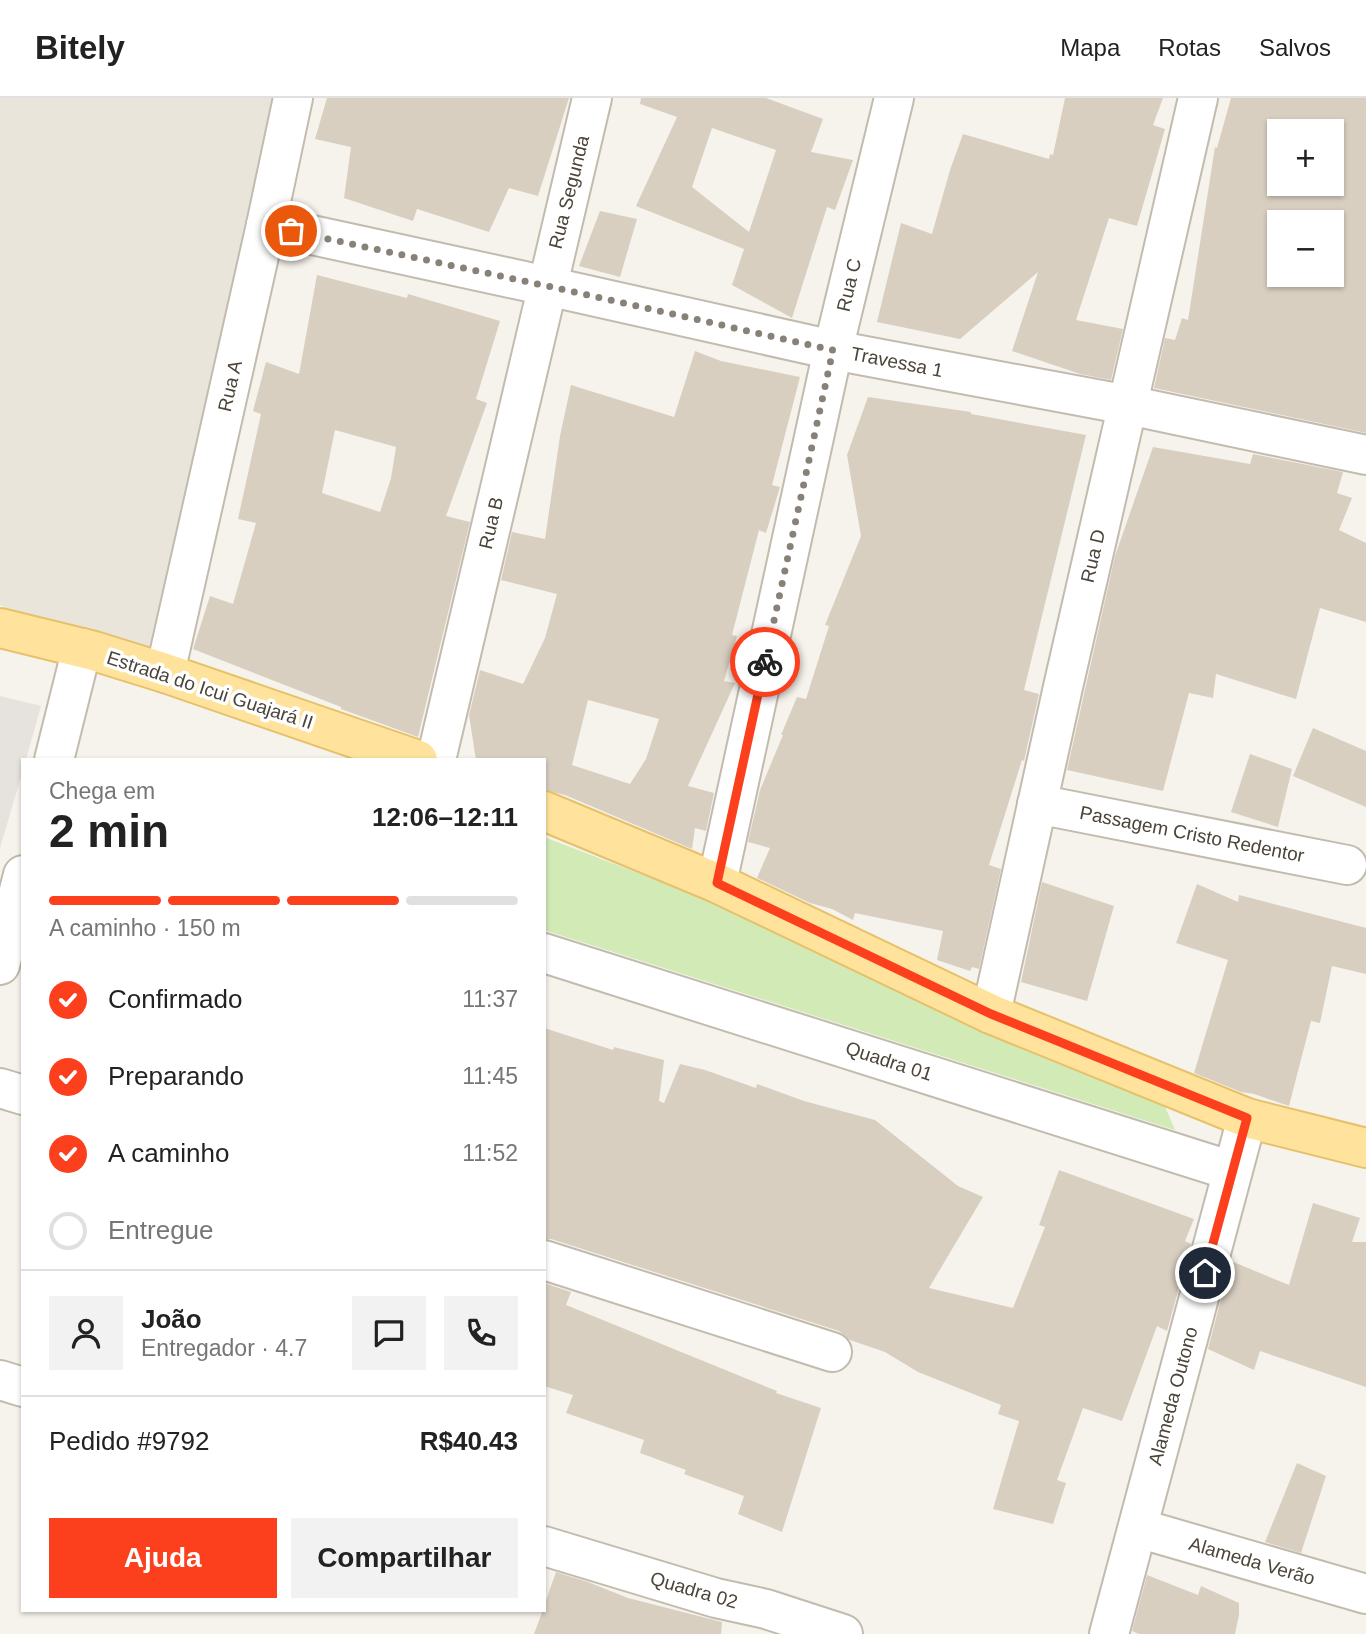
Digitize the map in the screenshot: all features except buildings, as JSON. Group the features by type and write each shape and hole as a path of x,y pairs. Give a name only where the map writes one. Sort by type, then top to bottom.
{"main road":[{"name":"Estrada do Icui Guajará II","path":"0,628 82,648 165,673 412,758"},
{"path":"546,812 717,883 991,1014 1247,1118 1366,1148"}],"street":[{"name":"Rua A","path":"165,673 293,98"},
{"name":"Rua Segunda","path":"547,286 592,98"},
{"name":"Rua C","path":"717,883 833,350 894,98"},
{"name":"Rua D","path":"991,1014 1198,98"},
{"name":"Travessa 1","path":"266,225 833,350 1128,405 1366,455"},
{"name":"Rua B","path":"436,758 547,286"},
{"path":"54,758 82,648"},
{"name":"Passagem Cristo Redentor","path":"1037,804 1347,864"},
{"path":"0,965 21,883"},
{"name":"Quadra 01","path":"546,954 1233,1171"},
{"path":"0,1088 21,1094"},
{"name":"Alameda Outono","path":"1109,1634 1247,1118"},
{"path":"546,1262 832,1352"},
{"path":"0,1380 21,1386"},
{"name":"Alameda Verão","path":"1138,1528 1366,1594"},
{"name":"Quadra 02","path":"546,1547 716,1598 766,1609 843,1634"}],"shaded area":[{"path":"0,98 296,98 165,673 94,651 0,605"},
{"path":"0,696 41,706 26,758 21,758 21,777 0,848"}],"green space":[{"path":"546,838 716,903 1161,1097 1175,1130 546,931"}],"way so far":[{"path":"291,231 833,350 765,662"}],"route":[{"path":"765,662 717,883 991,1014 1247,1118 1205,1273"}]}
